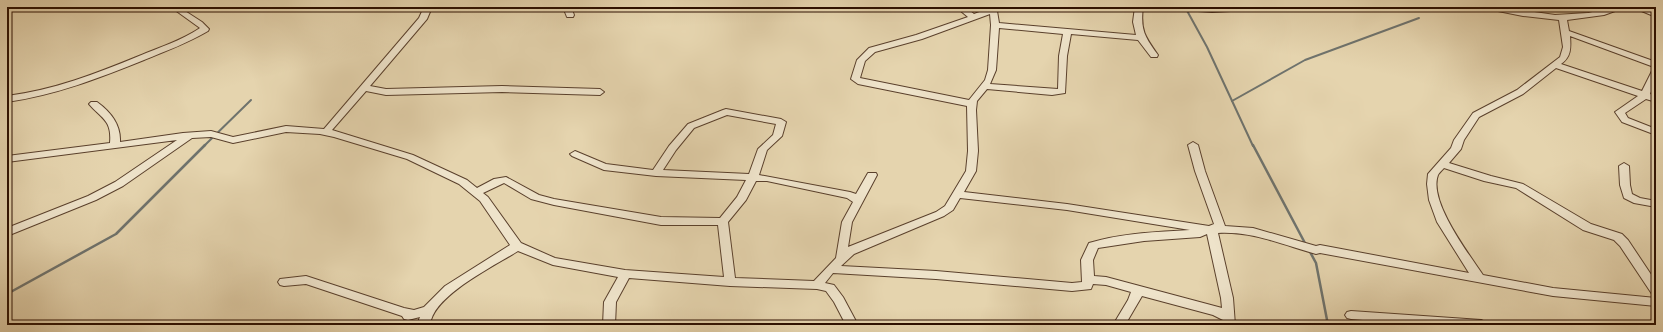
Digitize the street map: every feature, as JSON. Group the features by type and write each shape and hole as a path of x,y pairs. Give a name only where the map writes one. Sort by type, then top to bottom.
{"street":[{"path":"7,99 37,96 80,84 172,46 205,28 202,24 182,13 179,10 180,7"},
{"path":"326,132 423,20 428,7"},
{"path":"960,7 973,17"},
{"path":"1139,7 1137,22 1141,38 1154,55"},
{"path":"1170,7 1212,10 1267,7"},
{"path":"1488,7 1524,14 1563,18 1603,14 1622,7"},
{"path":"1636,7 1656,15"},
{"path":"817,285 841,257 850,251 940,214 949,208 958,195 971,171 973,163 971,110 983,86 989,80 992,70 995,8 919,37 872,50 861,60 855,79 858,82 973,104"},
{"path":"1479,278 1442,222 1434,200 1432,184 1433,174 1456,149 1459,140 1476,115 1520,92 1564,58 1567,47 1563,18"},
{"path":"995,25 1141,38"},
{"path":"983,86 1052,92 1062,91 1063,56 1068,31"},
{"path":"1565,32 1656,65"},
{"path":"1555,65 1656,98"},
{"path":"1656,69 1645,95 1622,110 1620,115 1625,120 1656,132"},
{"path":"365,88 386,92 416,90 502,89 600,92"},
{"path":"94,104 102,109 115,125 115,146"},
{"path":"656,173 687,128 726,112 778,121 782,124 777,136 763,149 753,177 742,198 723,222 730,282"},
{"path":"7,159 191,135 215,135 233,140 286,129 326,132 410,157 462,182 477,192 484,199 517,246 553,261 625,274 730,282 817,285 830,288 839,300 852,325"},
{"path":"7,232 92,198 119,184 191,135"},
{"path":"958,195 1067,207 1203,227 1212,230 1220,226 1200,171 1193,145"},
{"path":"575,154 604,167 656,173 767,178 850,195 859,201"},
{"path":"1442,164 1488,179 1519,186 1587,228 1618,237 1624,243 1656,291"},
{"path":"1624,166 1624,189 1627,197 1633,200 1656,204"},
{"path":"841,257 847,222 872,174"},
{"path":"477,192 498,181 506,180 535,197 554,202 661,221 723,222"},
{"path":"830,269 982,279 1072,287 1087,286 1087,260 1093,246 1102,243 1144,237 1231,229 1253,232 1300,247 1316,250 1320,249 1553,292 1656,302"},
{"path":"1212,230 1227,298 1228,321"},
{"path":"429,325 424,322 428,310 449,289 517,246"},
{"path":"609,325 610,302 625,274"},
{"path":"1088,279 1106,281 1168,299 1217,311 1228,321"},
{"path":"284,282 306,280 403,312 414,314 408,316 428,310"},
{"path":"1119,325 1134,301 1138,290"},
{"path":"1351,315 1481,325"}],"waterway":[{"path":"1185,7 1207,47 1232,101"},
{"path":"1232,101 1305,60 1419,18"},
{"path":"204,146 251,100"},
{"path":"1232,101 1253,146"},
{"path":"1253,145 1306,245"},
{"path":"7,294 116,234 204,146"},
{"path":"1309,250 1316,263 1328,325"}]}
